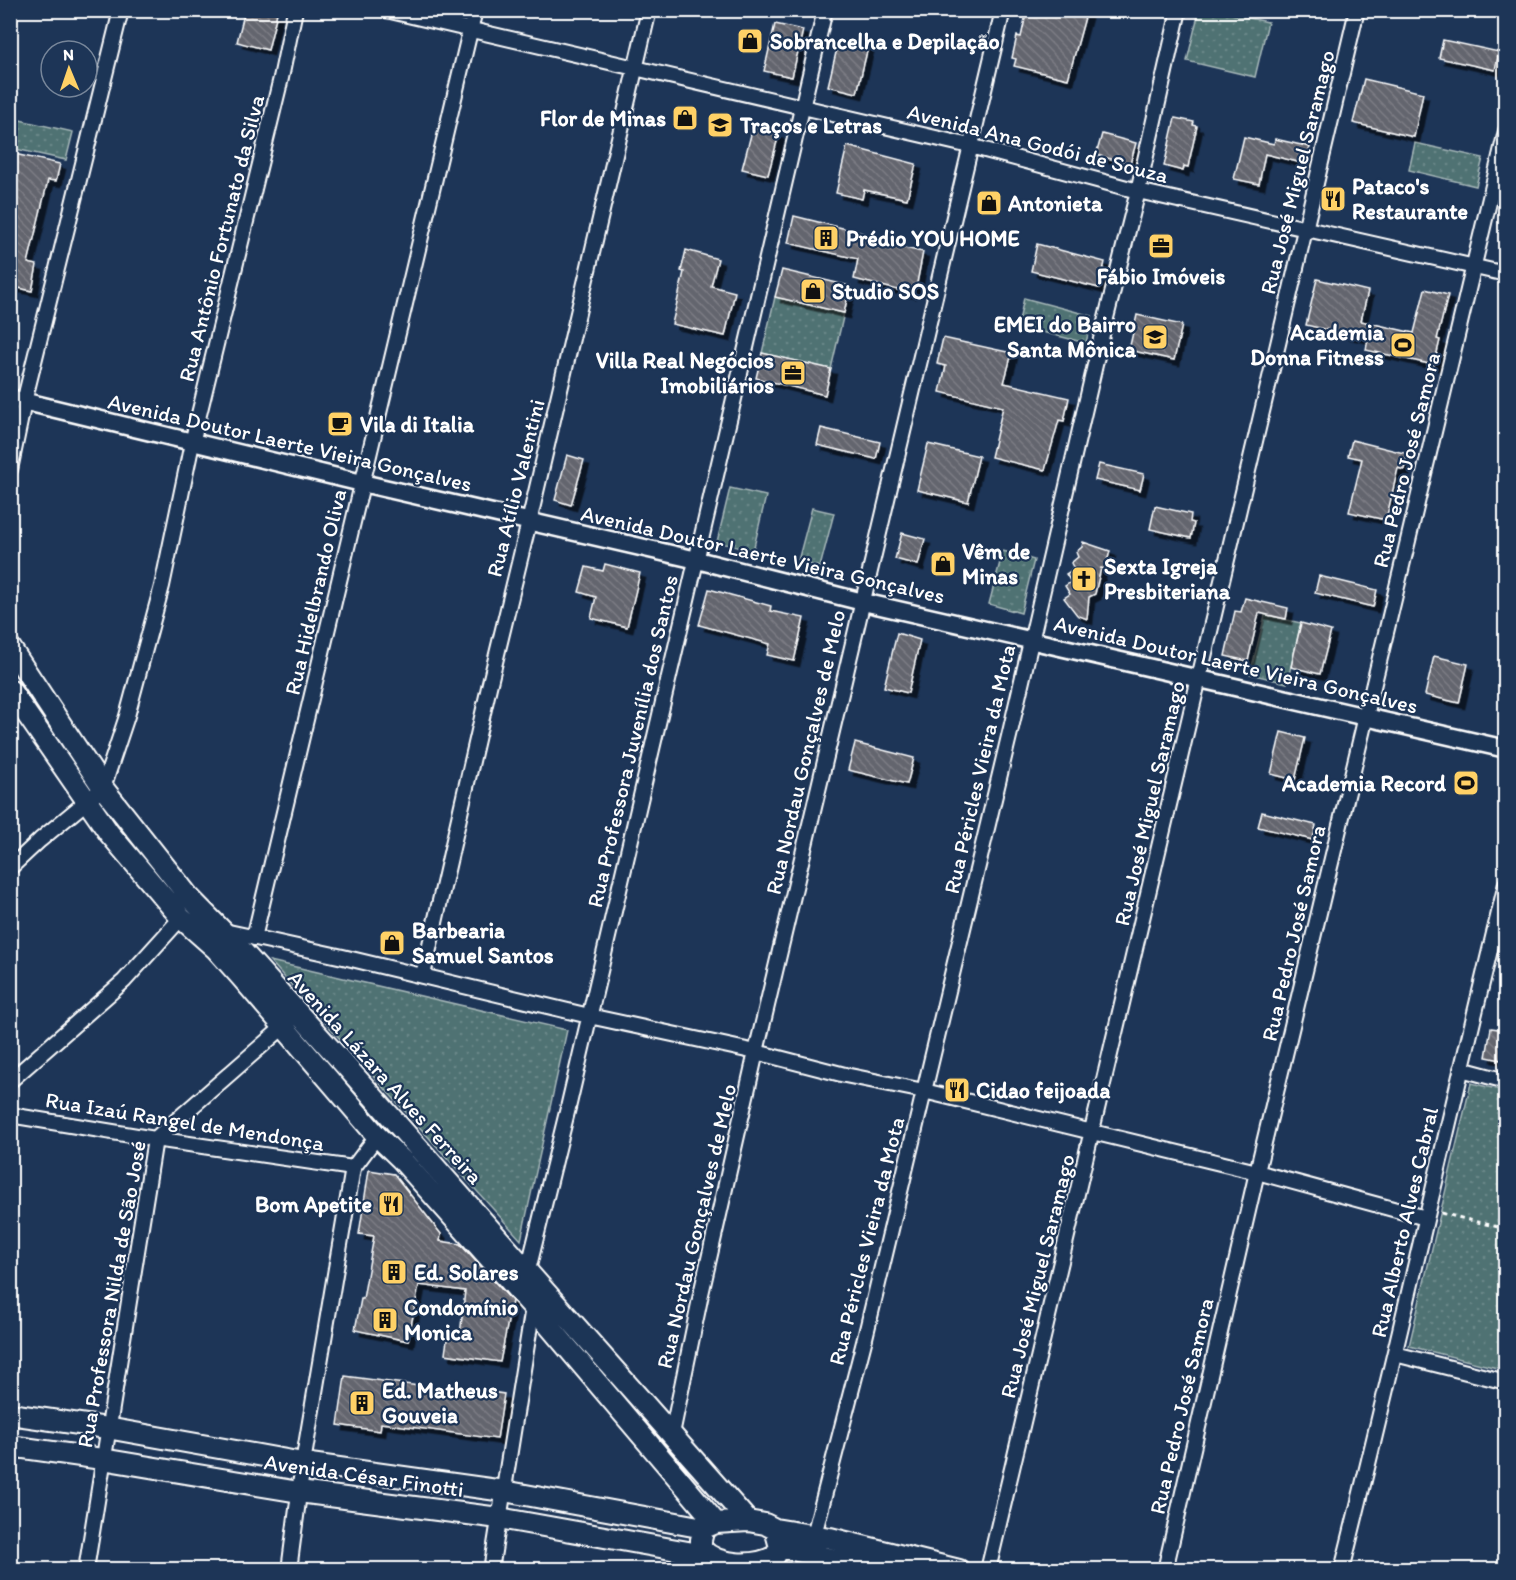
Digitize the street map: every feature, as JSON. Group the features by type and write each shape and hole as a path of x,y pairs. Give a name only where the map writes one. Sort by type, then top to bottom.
{"main road":[{"name":"Avenida Lázara Alves Ferreira","path":"10,648 103,788 189,897 224,932 377,1136 533,1306 710,1525"},
{"name":"Avenida Lázara Alves Ferreira","path":"10,690 109,833 181,918 291,1021 448,1181 748,1521"},
{"path":"433,1196 448,1181"},
{"name":"Avenida César Finotti","path":"10,1414 107,1428 303,1463 504,1491 710,1525 748,1521"},
{"name":"Avenida César Finotti","path":"10,1446 299,1492 499,1518 722,1560 773,1556"},
{"path":"748,1521 765,1524 773,1556"},
{"path":"702,1557 700,1540 710,1525"},
{"path":"773,1556 814,1535 959,1569"},
{"path":"773,1556 878,1569"}],"street":[{"path":"10,470 17,400 121,10"},
{"name":"Rua Antônio Fortunato da Silva","path":"103,788 128,716 162,586 192,443 281,78 295,10"},
{"name":"Avenida Ana Godói de Souza","path":"386,10 970,146 1138,191 1506,274"},
{"name":"Rua Hidelbrando Oliva","path":"254,938 475,10"},
{"name":"Rua Atílio Valentini","path":"423,975 491,676 649,10"},
{"name":"Rua Professora Juvenília dos Santos","path":"528,1270 825,10"},
{"name":"Rua Nordau Gonçalves de Melo","path":"672,1434 756,1052 1003,10"},
{"name":"Rua Péricles Vieira da Mota","path":"814,1535 865,1338 1179,10"},
{"name":"Rua José Miguel Saramago","path":"988,1569 1357,10"},
{"name":"Rua Pedro José Samora","path":"1165,1569 1257,1172 1506,131"},
{"name":"Avenida Doutor Laerte Vieira Gonçalves","path":"17,400 696,560 863,602 1506,749"},
{"path":"10,868 86,800 103,788"},
{"name":"Rua Alberto Alves Cabral","path":"1342,1569 1506,884"},
{"path":"10,1081 124,981 181,918"},
{"path":"224,932 423,975 589,1016 924,1091 1426,1214"},
{"name":"Rua Professora Nilda de São José","path":"86,1569 155,1139 291,1021"},
{"path":"1461,1069 1506,1081"},
{"name":"Rua Izaú Rangel de Mendonça","path":"10,1115 353,1168"},
{"path":"289,1569 303,1463 353,1168 377,1136"},
{"path":"491,1569 533,1306"},
{"path":"1395,1354 1506,1382"}],"path":[{"path":"1426,1214 1506,1229"}],"green space":[{"path":"1199,11 1217,11 1268,22 1255,77 1187,61"},
{"path":"11,118 73,132 66,160 11,148"},
{"path":"1415,143 1483,158 1476,186 1409,170"},
{"path":"775,297 844,313 831,369 762,353"},
{"path":"1024,298 1092,316 1086,343 1018,326"},
{"path":"730,488 766,496 753,551 717,542"},
{"path":"812,508 834,513 820,567 798,561"},
{"path":"1003,551 1034,560 1021,613 989,604"},
{"path":"1265,615 1301,623 1287,683 1250,674"},
{"path":"270,961 567,1030 521,1240"},
{"path":"1471,1083 1505,1091 1505,1370 1409,1346"}],"building":[{"path":"245,10 265,10 277,13 268,50 237,42"},
{"path":"1027,10 1087,10 1068,79 1014,66 1016,59 1012,58 1017,36 1021,37"},
{"path":"775,24 803,30 792,77 764,71"},
{"path":"839,40 868,47 857,93 828,86"},
{"path":"1443,40 1499,52 1495,70 1439,58"},
{"path":"1364,79 1423,93 1414,137 1353,123"},
{"path":"1175,118 1194,122 1193,125 1197,126 1188,167 1184,166 1183,171 1164,166"},
{"path":"753,127 779,134 768,175 742,169"},
{"path":"1102,134 1136,143 1130,164 1096,155"},
{"path":"1244,137 1274,144 1275,139 1310,147 1306,164 1265,154 1259,184 1234,179"},
{"path":"847,146 916,164 907,199 864,190 862,199 836,193"},
{"path":"10,153 60,164 56,181 48,180 28,263 37,265 32,291 10,286"},
{"path":"794,216 863,233 862,239 923,252 916,288 912,287 910,293 854,279 858,259 788,243"},
{"path":"1037,244 1105,262 1099,288 1031,271"},
{"path":"686,250 718,259 711,286 735,292 725,336 672,324 684,272 681,271"},
{"name":"Studio SOS","path":"782,270 850,286 844,313 775,297"},
{"path":"1317,279 1368,291 1361,321 1414,333 1425,289 1448,295 1437,339 1440,340 1434,365 1366,350 1368,339 1306,325"},
{"name":"EMEI do Bairro Santa Mônica","path":"1137,315 1182,325 1174,360 1129,350"},
{"path":"943,338 1012,353 1004,383 1069,398 1064,421 1059,420 1045,470 991,457 1003,407 940,392 946,366 937,364"},
{"name":"Villa Real Negócios Imobiliários","path":"762,353 831,369 825,395 756,378"},
{"path":"821,428 880,442 876,459 817,445"},
{"path":"1352,440 1408,454 1404,470 1398,468 1386,520 1349,512 1362,459 1348,456"},
{"path":"928,444 979,456 968,502 917,490"},
{"path":"567,455 584,460 571,505 555,500"},
{"path":"1099,464 1144,474 1140,490 1095,480"},
{"path":"1155,506 1191,514 1190,522 1194,523 1191,538 1150,529"},
{"path":"902,533 925,539 918,565 895,559"},
{"name":"Sexta Igreja Presbiteriana","path":"1083,542 1110,551 1105,569 1101,568 1095,594 1089,597 1087,619 1077,615 1064,598 1070,594 1065,586 1071,582 1066,574 1074,569 1071,563 1078,557 1076,552 1082,547"},
{"path":"605,564 640,573 627,627 591,618 596,597 579,592 586,567 603,571"},
{"path":"1319,576 1377,590 1373,607 1315,593"},
{"path":"709,589 771,606 770,611 804,618 794,661 767,655 770,644 699,625"},
{"path":"1245,598 1288,608 1286,619 1259,613 1248,661 1225,656 1235,611 1241,612"},
{"path":"1301,623 1331,631 1320,674 1291,667"},
{"path":"897,633 920,640 908,693 884,687"},
{"path":"1434,656 1468,664 1459,703 1425,695"},
{"path":"1281,732 1305,738 1295,780 1271,774"},
{"path":"855,743 914,758 907,784 848,770"},
{"path":"1262,812 1316,825 1313,840 1258,827"},
{"path":"1491,1028 1506,1030 1506,1061 1486,1057"},
{"path":"369,1170 394,1174 441,1234 440,1241 460,1244 512,1301 500,1362 445,1354 448,1333 460,1335 465,1291 419,1285 408,1341 355,1330 374,1236 359,1234"},
{"path":"345,1376 456,1391 457,1387 504,1394 497,1439 381,1423 380,1431 338,1425"}],"place":[{"name":"Sobrancelha e Depilação","path":"750,41"},
{"name":"Flor de Minas","path":"685,118"},
{"name":"Traços e Letras","path":"720,125"},
{"name":"Pataco's Restaurante","path":"1333,199"},
{"name":"Antonieta","path":"989,203"},
{"name":"Prédio YOU HOME","path":"826,238"},
{"name":"Fábio Imóveis","path":"1161,246"},
{"name":"Studio SOS","path":"813,291"},
{"name":"EMEI do Bairro Santa Mônica","path":"1155,337"},
{"name":"Academia Donna Fitness","path":"1403,345"},
{"name":"Villa Real Negócios Imobiliários","path":"793,373"},
{"name":"Vila di Italia","path":"340,424"},
{"name":"Vêm de Minas","path":"943,564"},
{"name":"Sexta Igreja Presbiteriana","path":"1084,579"},
{"name":"Academia Record","path":"1466,783"},
{"name":"Barbearia Samuel Santos","path":"392,943"},
{"name":"Cidao feijoada","path":"957,1090"},
{"name":"Bom Apetite","path":"391,1204"},
{"name":"Ed. Solares","path":"394,1272"},
{"name":"Condomínio Monica","path":"385,1320"},
{"name":"Ed. Matheus Gouveia","path":"362,1403"}]}
